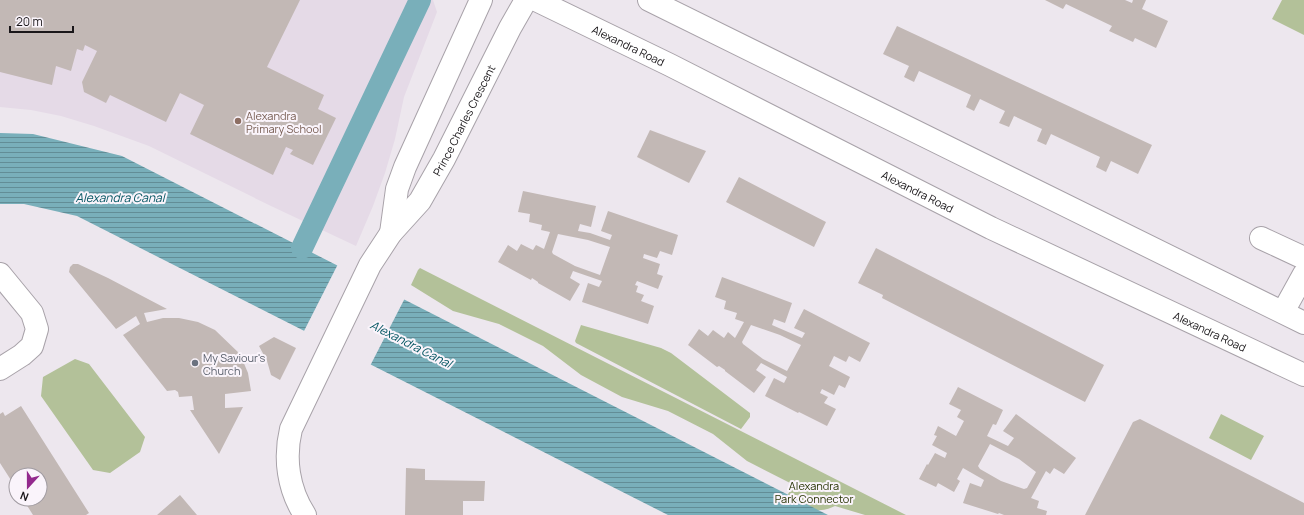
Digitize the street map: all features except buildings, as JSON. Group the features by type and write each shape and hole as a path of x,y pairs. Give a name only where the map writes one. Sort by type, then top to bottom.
{"main road":[{"name":"Prince Charles Crescent","path":"391,233 397,189 405,167 481,0"},
{"name":"Prince Charles Crescent","path":"306,515 301,508 292,488 287,464 287,445 291,429 370,265 391,233 420,201 444,159 510,28 526,0"},
{"name":"Alexandra Road","path":"536,0 670,65 991,228 1304,375"},
{"path":"649,0 1304,323"},
{"path":"1261,238 1304,258"},
{"path":"0,274 32,313 37,329 32,346 22,355 0,369"},
{"path":"1283,312 1304,274"}],"shaded area":[{"name":"Alexandra Primary School","path":"0,0 433,0 437,12 404,97 395,139 385,173 356,246 149,146 61,116 31,110 0,107"}],"green space":[{"path":"1282,0 1304,0 1304,35 1272,19"},
{"name":"Alexandra Park Connector","path":"420,268 906,515 865,515 835,506 828,509 817,510 806,508 789,500 788,494 794,485 747,461 713,434 668,411 622,397 581,375 543,346 499,324 453,311 411,285"},
{"path":"581,325 661,348 671,353 750,413 750,417 741,429 576,343 575,341"},
{"path":"75,359 89,364 145,437 140,452 110,473 93,470 41,396 43,377"},
{"path":"1221,414 1264,436 1251,460 1209,438"}],"water":[{"name":"Alexandra Canal","path":"0,133 33,134 122,156 828,515 668,515 77,216 24,204 0,204"}],"pier":[{"path":"338,264 405,298 370,366 303,333"}],"waterway":[{"path":"302,248 420,0"}],"place":[{"name":"Alexandra Primary School","path":"238,121"},
{"name":"My Saviour's Church","path":"195,363"}]}
